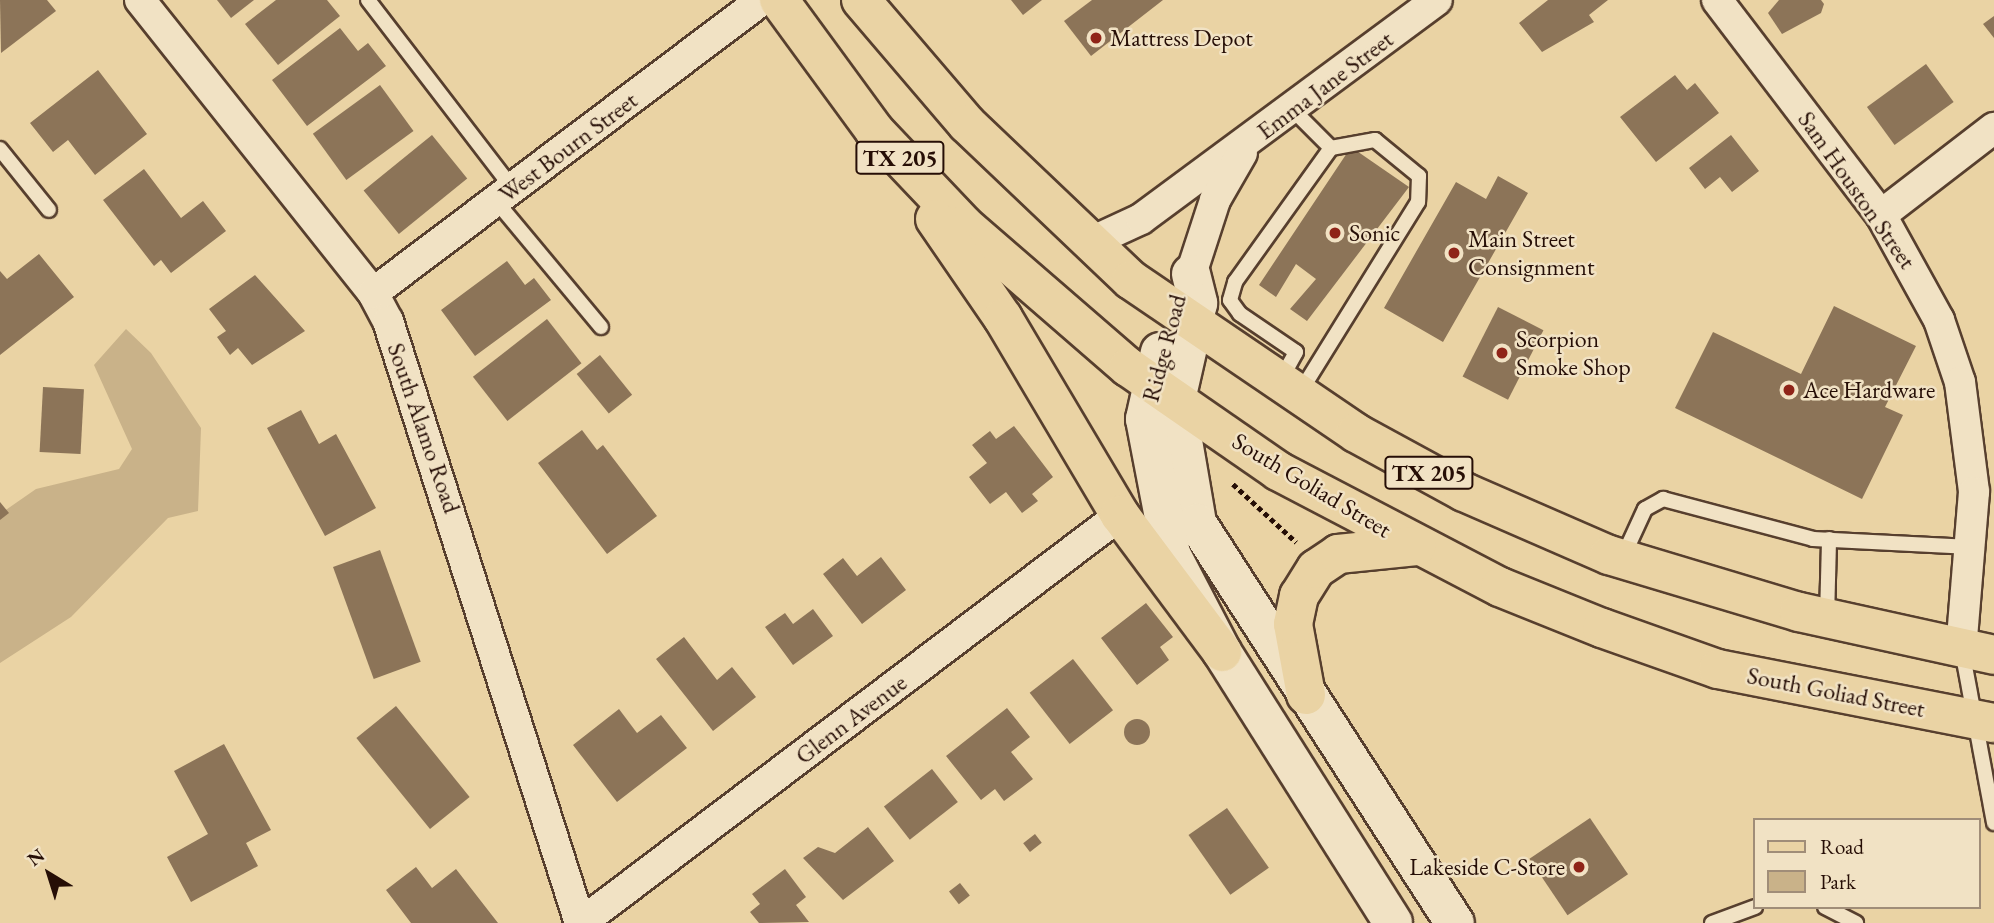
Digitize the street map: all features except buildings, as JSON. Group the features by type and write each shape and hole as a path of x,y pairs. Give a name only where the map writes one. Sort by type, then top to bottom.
{"main road":[{"name":"South Goliad Street","path":"779,0 874,130 1042,297 1165,392 1278,471 1500,587 1718,668 1982,720"},
{"name":"TX 205","path":"862,0 967,124 1091,242 1182,316 1288,391 1464,492 1622,559 1828,619 1978,652"},
{"path":"874,130 1003,318 1120,515 1222,652"},
{"name":"Ridge Road","path":"1191,274 1198,303 1182,316 1165,392 1145,419 1171,554 1222,652 1385,919"},
{"name":"Ridge Road","path":"1165,392 1197,523 1441,902"},
{"path":"1306,695 1293,624 1298,596 1316,569 1338,554 1417,546"},
{"path":"1385,919 1441,902"}],"street":[{"name":"South Alamo Road","path":"140,0 373,293 424,419 580,923"},
{"name":"West Bourn Street","path":"373,293 762,0"},
{"name":"Emma Jane Street","path":"1091,242 1141,219 1248,144 1437,0"},
{"name":"Sam Houston Street","path":"1717,0 1881,215 1922,284 1960,382 1974,492 1973,547 1978,652"},
{"path":"1881,215 1994,128"},
{"name":"Emma Jane Street","path":"1191,274 1215,200 1248,144"},
{"name":"Glenn Avenue","path":"580,923 1120,515"}],"lane":[{"path":"368,0 601,327"},
{"path":"1293,110 1331,148"},
{"path":"1375,140 1419,176 1418,202 1288,391 1296,352 1240,314 1230,300 1235,282 1331,148 1375,140"},
{"path":"0,149 49,210"},
{"path":"1622,559 1644,509 1664,499 1829,539 1973,547"},
{"path":"1828,619 1829,539"},
{"path":"1978,652 1982,720 1994,823"},
{"path":"1712,923 1752,908"},
{"path":"1829,909 1856,923"}],"path":[{"path":"1229,480 1307,552"}],"green space":[{"path":"126,329 151,353 201,428 198,511 168,518 71,617 0,663 0,514 36,489 119,469 132,449 94,365"}],"place":[{"name":"Mattress Depot","path":"1096,38"},
{"name":"Sonic","path":"1335,233"},
{"name":"Main Street Consignment","path":"1454,253"},
{"name":"Scorpion Smoke Shop","path":"1502,353"},
{"name":"Ace Hardware","path":"1789,390"},
{"name":"Lakeside C-Store","path":"1579,867"}]}
